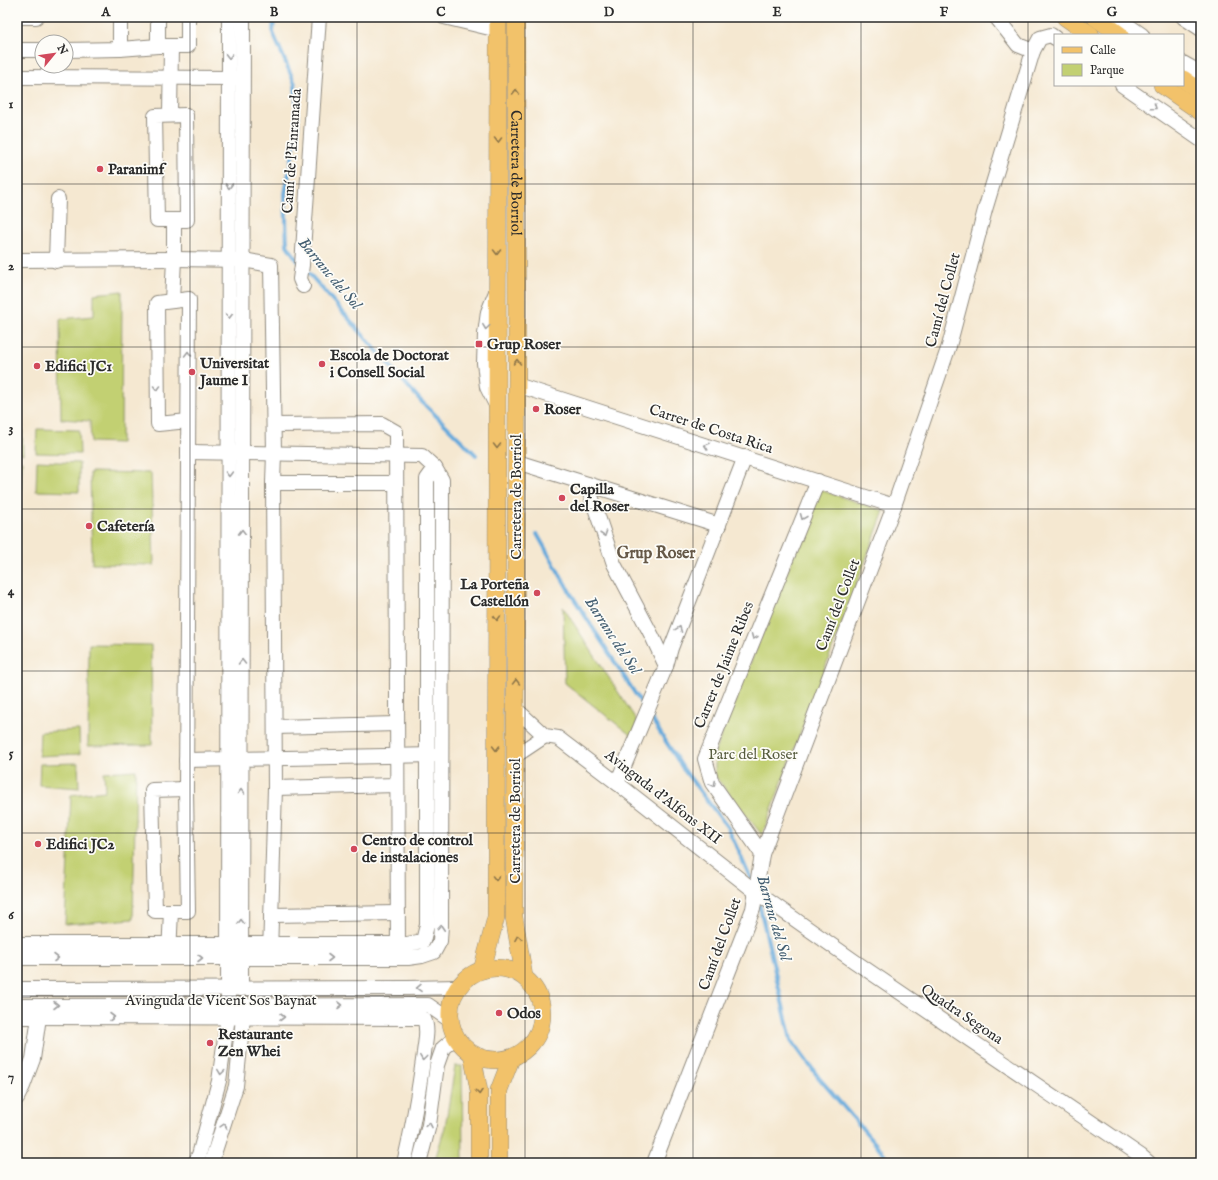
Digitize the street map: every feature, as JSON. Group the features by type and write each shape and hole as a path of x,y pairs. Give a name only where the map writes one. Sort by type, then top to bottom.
{"main road":[{"name":"Carretera de Borriol","path":"516,17 517,462 514,917 524,976"},
{"path":"1065,17 1090,34"},
{"path":"1095,17 1119,34"},
{"name":"Carretera de Borriol","path":"482,970 496,917 498,23"},
{"path":"1184,80 1201,92"},
{"path":"1163,86 1201,112"},
{"path":"472,1054 490,1060 511,1059 532,1045 542,1022 540,996 524,976 504,968 482,970 469,976 458,987 451,1003 453,1029 472,1054 479,1091 479,1163"},
{"path":"499,1163 499,1090 511,1059"}],"street":[{"path":"17,17 36,17"},
{"path":"120,17 120,49"},
{"path":"158,17 171,78 170,115"},
{"path":"74,50 188,46 188,17"},
{"path":"229,17 236,78 243,260 236,453 235,989"},
{"path":"236,453 229,260 236,78 243,17"},
{"name":"Camí de l'Enramada","path":"303,286 300,279 318,17"},
{"path":"444,17 498,23"},
{"path":"996,17 1018,45 1033,51 1040,38 1051,35 1054,37"},
{"path":"1116,17 1141,34"},
{"path":"1183,17 1201,29"},
{"path":"17,50 34,50"},
{"name":"Camí del Collet","path":"654,1163 753,909 762,854 894,506 949,346 985,210 1033,51"},
{"path":"1184,63 1201,73"},
{"path":"17,77 236,78"},
{"path":"1123,86 1201,140"},
{"path":"186,115 187,220 174,220 157,220 155,116 186,115"},
{"path":"56,260 58,199"},
{"path":"172,301 174,220"},
{"path":"17,260 243,260 272,265 274,426 272,483 275,788 270,951"},
{"path":"186,789 152,790 155,911 188,911 186,760 189,299 157,303 158,424 188,421"},
{"name":"Carrer de Costa Rica","path":"517,385 894,506"},
{"path":"274,426 382,424 396,432 398,958"},
{"path":"17,944 169,951 270,951 398,958 422,956 434,952 440,941 442,480 435,468 422,456 188,452"},
{"path":"618,783 666,666 671,648 745,457"},
{"path":"517,462 719,525"},
{"path":"270,951 408,944 423,941 427,926 427,479 435,468"},
{"name":"Carrer de Jaime Ribes","path":"762,854 712,784 705,758 818,481"},
{"path":"272,483 396,483"},
{"path":"588,484 614,564 666,666"},
{"path":"652,636 671,648"},
{"name":"Avinguda d'Alfons XII","path":"516,709 545,736 558,738 618,783 756,892"},
{"path":"275,727 397,724"},
{"path":"515,756 545,736"},
{"path":"186,760 442,755"},
{"path":"275,788 397,785"},
{"name":"Quadra Segona","path":"756,892 1149,1163"},
{"path":"169,951 171,911"},
{"path":"271,915 398,913"},
{"path":"17,958 169,951"},
{"name":"Avinguda de Vicent Sos Baynat","path":"17,989 458,987"},
{"name":"Avinguda de Vicent Sos Baynat","path":"228,1011 235,989"},
{"name":"Avinguda de Vicent Sos Baynat","path":"17,1006 243,1011 428,1005 453,1029"},
{"path":"228,1011 219,1081 197,1159 214,1162 236,1086 243,1011"},
{"name":"Avinguda de Vicent Sos Baynat","path":"17,1017 228,1011"},
{"name":"Avinguda de Vicent Sos Baynat","path":"243,1011 424,1019 427,1026 422,1069 414,1121 404,1163"},
{"path":"17,1098 33,1059 39,1017"},
{"path":"419,1163 429,1125 437,1065 443,1048 453,1029"}],"green space":[{"path":"122,291 121,443 91,442 90,421 61,419 60,319 94,316 94,294"},
{"path":"17,429 22,429 23,454 17,453"},
{"path":"37,429 79,430 80,454 36,453"},
{"path":"17,461 22,461 21,490 17,490"},
{"path":"37,461 79,463 79,492 36,491"},
{"path":"90,472 151,473 154,565 92,564"},
{"name":"Parc del Roser","path":"820,490 884,511 762,835 715,776 715,751"},
{"path":"563,607 637,721 633,737 565,683"},
{"path":"89,644 151,645 152,745 88,746"},
{"path":"79,730 80,754 39,756 40,732"},
{"path":"78,763 79,788 39,785 40,764"},
{"path":"136,770 133,919 65,924 71,795 105,791 104,772"},
{"path":"455,1066 462,1066 463,1163 434,1163 445,1127"}],"waterway":[{"name":"Barranc del Sol","path":"274,17 273,33 295,84 298,125 285,194 287,245 298,261"},
{"name":"Barranc del Sol","path":"305,269 421,401 476,455"},
{"name":"Barranc del Sol","path":"537,534 571,594 645,709"},
{"name":"Barranc del Sol","path":"649,715 684,770 728,828 753,884"},
{"name":"Barranc del Sol","path":"759,903 791,1040 819,1078 892,1163"}],"place":[{"name":"Paranimf","path":"100,169"},
{"name":"Grup Roser","path":"479,344"},
{"name":"Escola de Doctorat i Consell Social","path":"322,364"},
{"name":"Edifici JC1","path":"37,366"},
{"name":"Universitat Jaume I","path":"192,372"},
{"name":"Roser","path":"536,409"},
{"name":"Capilla del Roser","path":"562,498"},
{"name":"Cafetería","path":"89,526"},
{"name":"La Porteña Castellón","path":"537,593"},
{"name":"Edifici JC2","path":"38,844"},
{"name":"Centro de control de instalaciones","path":"354,849"},
{"name":"Odos","path":"499,1013"},
{"name":"Restaurante Zen Whei","path":"210,1043"}],"district":[{"name":"Grup Roser","path":"656,554"}]}
